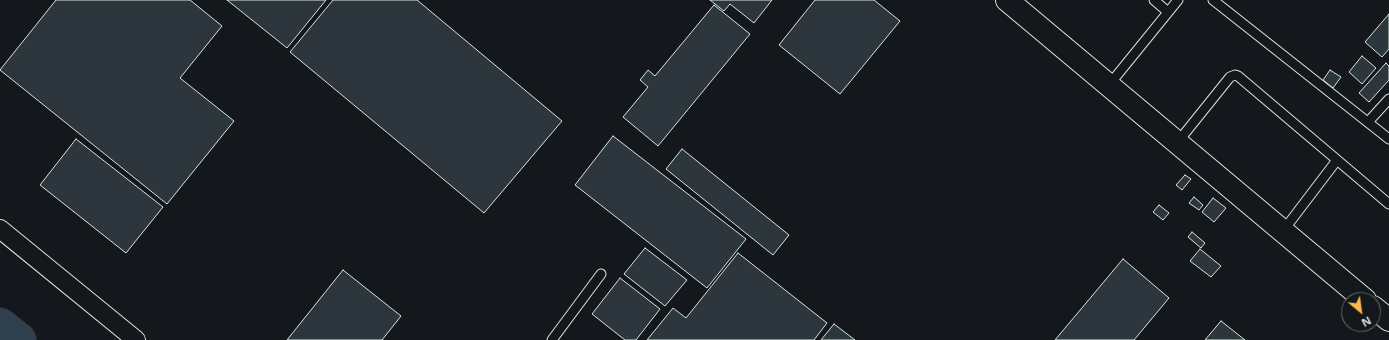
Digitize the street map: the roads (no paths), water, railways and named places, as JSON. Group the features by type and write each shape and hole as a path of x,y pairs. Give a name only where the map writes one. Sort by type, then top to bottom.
{"street":[{"path":"1007,0 1355,292"},
{"path":"0,229 136,340"},
{"path":"1381,314 1389,320"}],"lane":[{"path":"1154,0 1168,12"},
{"path":"1109,85 1178,0"},
{"path":"1213,0 1389,139"},
{"path":"1177,143 1230,77 1234,75 1238,76 1389,204"},
{"path":"1368,122 1389,99"},
{"path":"1283,231 1337,160"},
{"path":"552,340 601,274"}],"waterway":[{"path":"0,325 19,340"}]}
